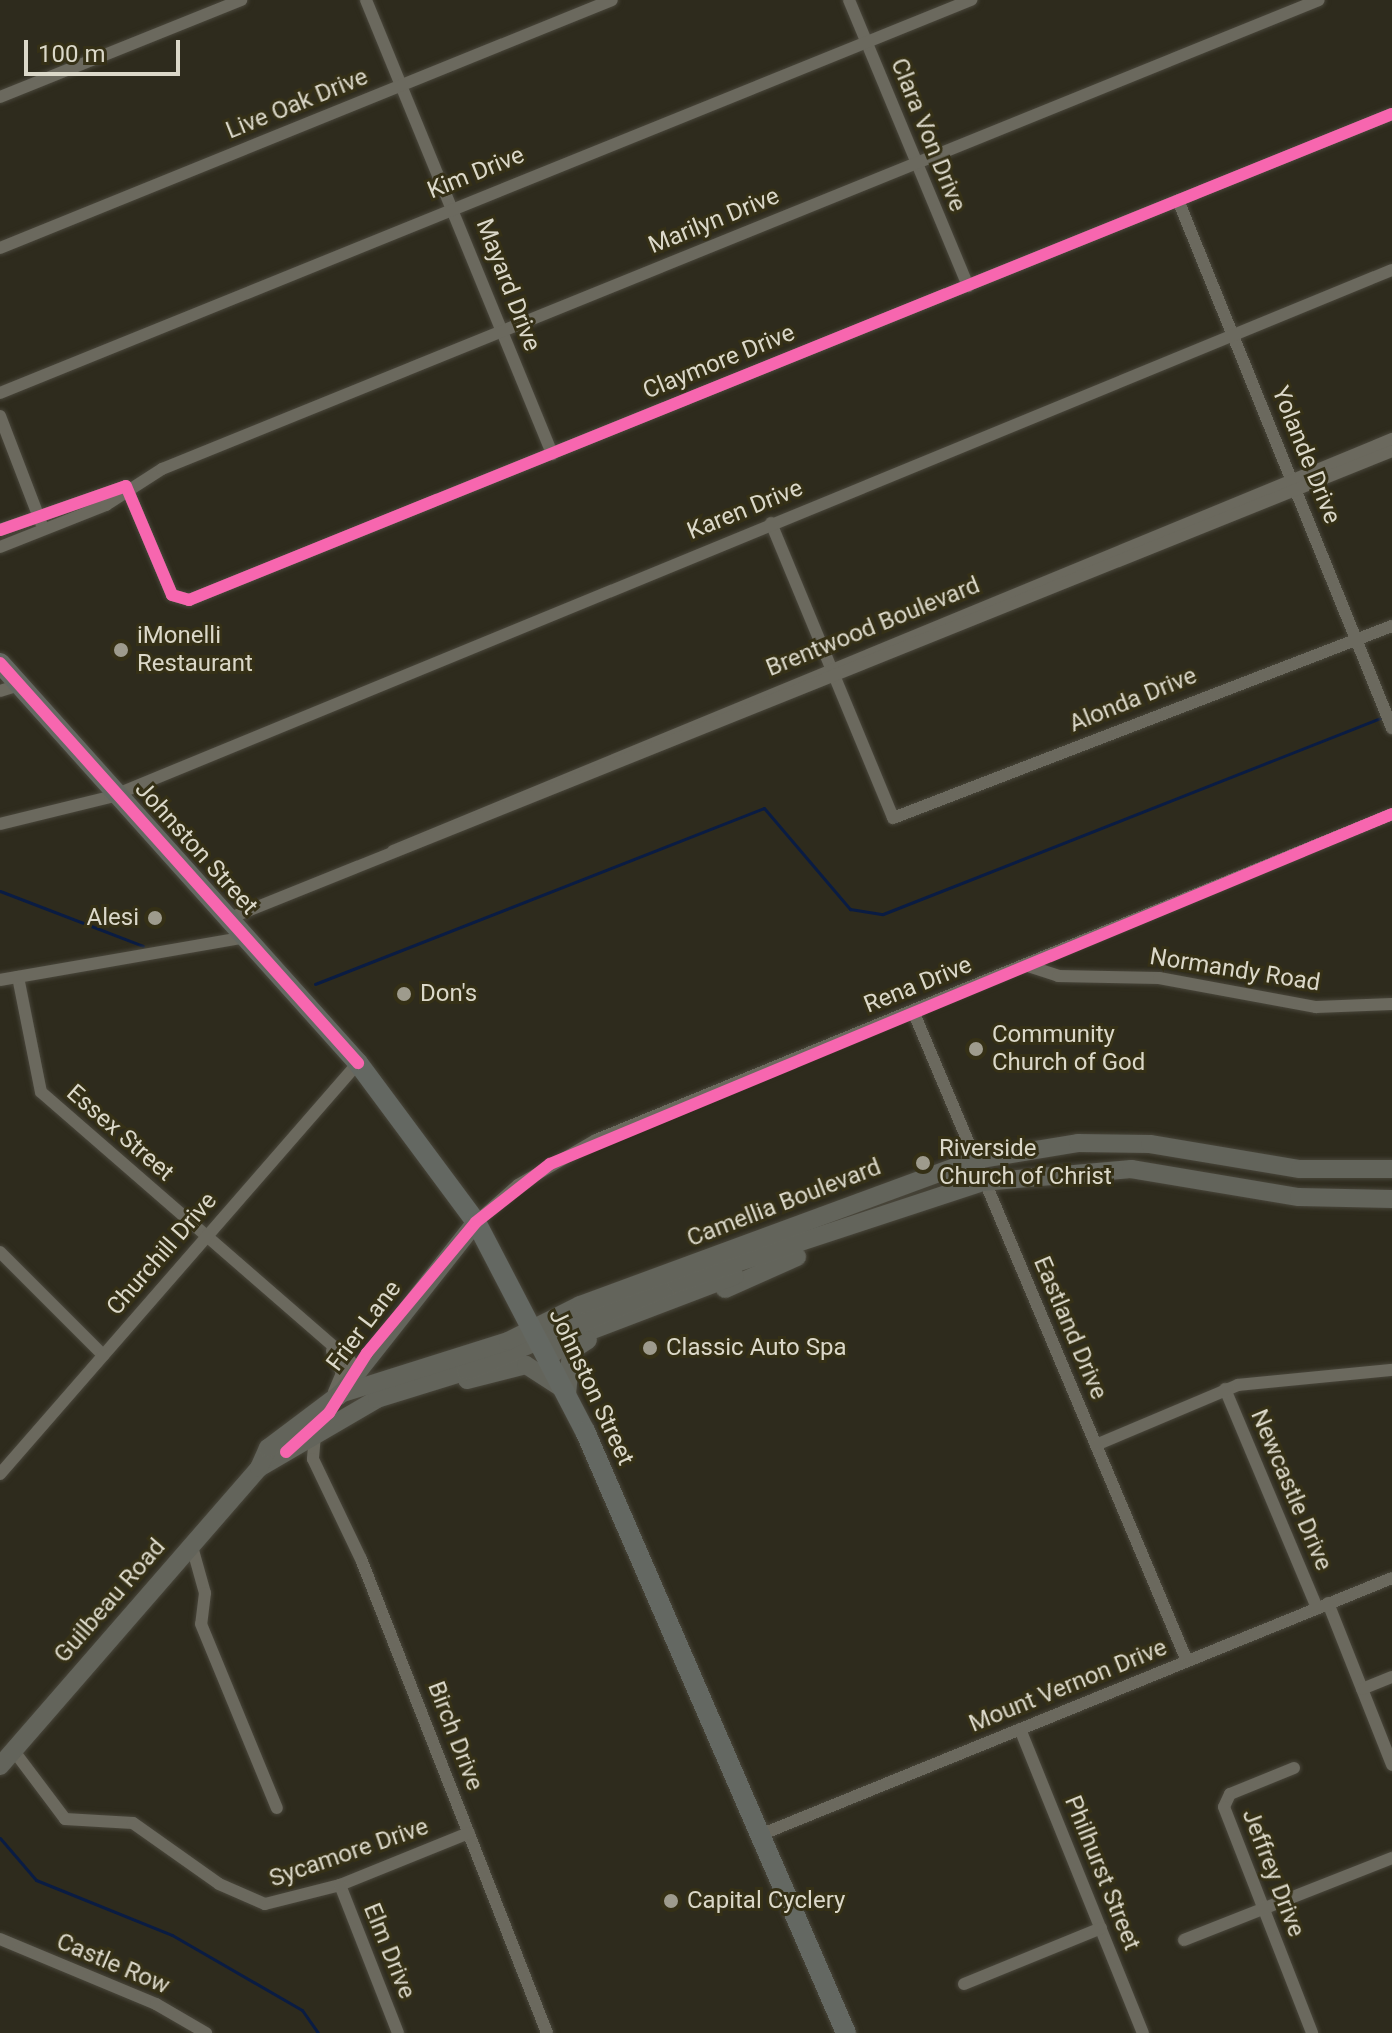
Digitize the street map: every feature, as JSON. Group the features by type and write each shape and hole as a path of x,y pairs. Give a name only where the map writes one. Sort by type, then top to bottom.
{"main road":[{"name":"Johnston Street","path":"0,663 10,688 117,792 358,1063 476,1222 537,1332 567,1395 846,2033"},
{"name":"Camellia Boulevard","path":"537,1332 873,1194 975,1160 1078,1143 1150,1144 1300,1169 1392,1169"},
{"name":"Camellia Boulevard","path":"537,1332 983,1182 1131,1169 1299,1197 1392,1199"},
{"path":"549,1357 568,1339 746,1272 775,1254 795,1235 853,1212 873,1194"},
{"name":"Frier Lane","path":"286,1452 334,1398 476,1222"},
{"path":"567,1395 567,1363 580,1343 736,1285 832,1234"},
{"name":"Guilbeau Road","path":"0,1766 259,1468 316,1431 377,1399 439,1381 537,1332"},
{"name":"Guilbeau Road","path":"259,1468 268,1448 334,1398 537,1332"},
{"path":"439,1381 526,1365 567,1395"}],"street":[{"path":"0,97 241,0"},
{"name":"Mayard Drive","path":"366,0 453,205 552,454"},
{"name":"Live Oak Drive","path":"0,248 612,0"},
{"name":"Clara Von Drive","path":"849,0 968,286"},
{"name":"Kim Drive","path":"0,393 453,205 971,0"},
{"name":"Marilyn Drive","path":"0,530 126,486 1319,0"},
{"name":"Claymore Drive","path":"126,486 172,595 186,600 1392,114"},
{"name":"Yolande Drive","path":"1178,200 1358,638 1391,726"},
{"name":"Karen Drive","path":"0,824 117,792 1392,270"},
{"path":"0,416 44,529"},
{"name":"Brentwood Boulevard","path":"230,918 1294,485 1392,439"},
{"name":"Brentwood Boulevard","path":"1294,485 1392,451"},
{"name":"Marilyn Drive","path":"0,547 106,505 126,486"},
{"path":"771,523 832,674"},
{"name":"Alonda Drive","path":"832,674 893,818 1392,626"},
{"name":"Rena Drive","path":"476,1222 573,1151 1392,814"},
{"path":"0,980 247,937"},
{"name":"Normandy Road","path":"1025,965 1058,976 1159,978 1316,1007 1392,1004"},
{"name":"Essex Street","path":"18,977 41,1092 331,1348 353,1373"},
{"name":"Eastland Drive","path":"913,1011 1187,1661"},
{"name":"Churchill Drive","path":"3,1464 103,1355 358,1063"},
{"path":"0,1252 103,1355"},
{"path":"331,1348 342,1373 334,1398"},
{"path":"1096,1445 1225,1389 1392,1370"},
{"name":"Newcastle Drive","path":"1225,1389 1362,1689 1392,1765"},
{"name":"Birch Drive","path":"316,1431 313,1459 469,1833 547,2033"},
{"path":"286,1452 313,1459"},
{"path":"191,1543 205,1593 201,1624 277,1808"},
{"name":"Mount Vernon Drive","path":"760,1835 1392,1578"},
{"path":"1362,1689 1392,1677"},
{"name":"Philhurst Street","path":"1020,1729 1143,2033"},
{"name":"Sycamore Drive","path":"14,1751 65,1819 133,1823 252,1901 282,1904 340,1885 469,1833"},
{"name":"Jeffrey Drive","path":"1294,1768 1230,1794 1224,1807 1312,2033"},
{"path":"1184,1940 1392,1858"},
{"name":"Elm Drive","path":"340,1885 398,2033"},
{"path":"964,1984 1101,1928"},
{"name":"Castle Row","path":"0,1939 206,2033"}],"waterway":[{"path":"315,984 764,808 850,909 883,914 1383,717"},
{"path":"0,891 143,946"},
{"path":"0,1838 36,1880 172,1935 302,2010 318,2033"}],"cycle path":[{"path":"0,530 126,486 172,595 189,600 1392,114"},
{"path":"0,663 358,1063"},
{"path":"286,1452 329,1413 367,1353 476,1222 550,1164 1392,814"}],"place":[{"name":"iMonelli Restaurant","path":"121,650"},
{"name":"Alesi","path":"155,918"},
{"name":"Don's","path":"404,994"},
{"name":"Community Church of God","path":"976,1049"},
{"name":"Riverside Church of Christ","path":"923,1163"},
{"name":"Classic Auto Spa","path":"650,1348"},
{"name":"Capital Cyclery","path":"671,1901"}]}
